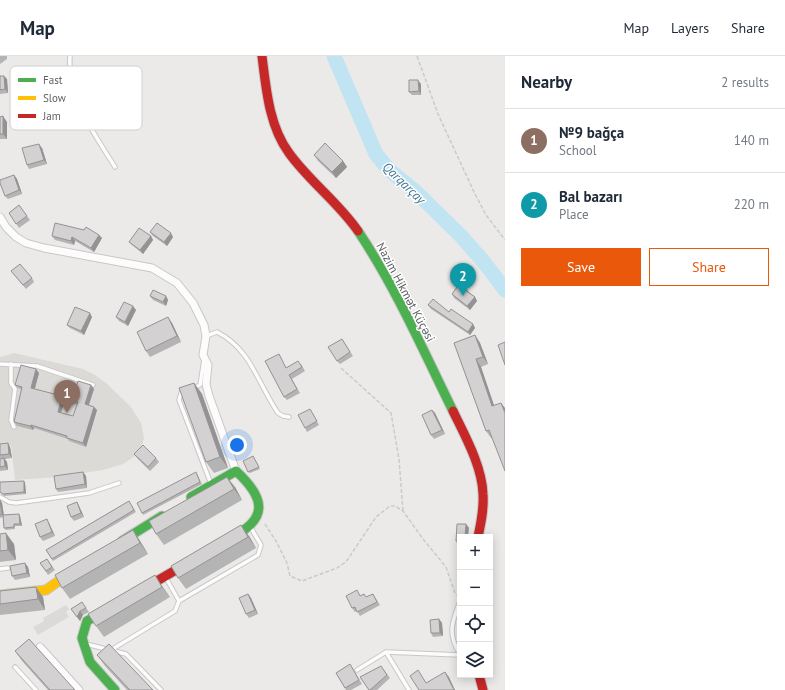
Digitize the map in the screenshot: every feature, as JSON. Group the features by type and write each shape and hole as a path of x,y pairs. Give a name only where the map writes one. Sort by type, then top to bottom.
{"main road":[{"name":"Nazim Hikmət Küçəsi","path":"262,56 269,103 278,132 287,150 343,212 383,269 404,308 473,455 482,484 483,506 478,534"},
{"path":"185,502 236,471 245,479 253,491 258,503 259,514 250,527 224,542"},
{"path":"112,547 172,510"},
{"path":"139,591 191,561"},
{"path":"0,595 46,590 78,568"},
{"path":"113,606 87,622 82,638 90,662 115,690"},
{"path":"480,678 483,690"}],"street":[{"path":"0,217 16,237 26,243 44,248 152,268 162,272 186,292 200,314 206,336 204,355 208,365 203,384 209,396 236,471"},
{"path":"40,647 79,690"}],"lane":[{"path":"70,56 71,66"},
{"path":"93,130 115,167"},
{"path":"206,336 217,332 229,338 250,363 278,413 289,417"},
{"path":"0,364 37,366 93,385"},
{"path":"12,364 11,383 15,390 11,420 14,427"},
{"path":"203,384 181,393 179,400 212,485"},
{"path":"0,497 9,502 16,503 89,493 119,484"},
{"path":"111,650 175,611 179,602 258,555 261,545 250,527"},
{"path":"0,569 8,568"},
{"path":"165,576 179,602"},
{"path":"457,650 453,643 452,623 458,606"},
{"path":"84,643 126,654 160,690"},
{"path":"357,670 386,652 457,655"},
{"path":"386,652 409,690"},
{"path":"15,667 36,690"}],"path":[{"path":"417,56 438,114 474,192 486,215 505,240"},
{"path":"341,368 391,413 399,459 403,511"},
{"path":"259,514 276,541 290,576 302,581 337,568 346,562 376,517 390,506 395,506 403,511 423,540 446,567 455,593 457,595"}],"shaded area":[{"path":"14,353 83,369 106,383 131,407 141,423 144,438 142,445 135,456 123,464 103,470 58,477 15,480 11,445 0,446 0,357"},
{"path":"66,605 69,609 66,612 69,617 38,635 33,627 44,621 43,618"}],"building":[{"path":"0,76 4,76 5,89 0,90"},
{"path":"409,80 418,80 419,91 409,92"},
{"path":"3,116 3,134 0,134 0,117"},
{"path":"325,143 343,161 332,172 314,155"},
{"path":"39,144 44,160 27,165 22,148"},
{"path":"14,175 19,190 5,196 0,180"},
{"path":"19,205 27,216 16,224 9,213"},
{"path":"55,223 84,230 86,227 99,235 91,248 72,237 71,241 52,236"},
{"path":"157,223 171,233 164,242 150,232"},
{"path":"139,228 151,236 140,250 129,242"},
{"path":"20,264 32,278 23,285 11,271"},
{"path":"460,283 466,288 465,290 475,297 467,306 452,294"},
{"path":"153,290 166,296 163,302 150,296"},
{"path":"433,299 449,312 451,309 473,324 468,332 428,305"},
{"path":"124,302 133,306 125,322 116,317"},
{"path":"75,307 90,313 81,331 67,325"},
{"path":"168,317 177,336 146,351 137,332"},
{"path":"475,335 483,357 476,359 492,406 501,403 505,413 505,471 489,430 486,431 454,343"},
{"path":"342,339 350,352 337,361 328,347"},
{"path":"505,342 505,365 498,345"},
{"path":"279,354 286,368 298,361 302,367 289,375 297,389 284,397 265,361"},
{"path":"21,365 36,369 31,388 62,396 58,412 73,416 78,402 72,400 78,381 91,385 85,404 94,407 83,443 67,438 67,436 31,425 14,422 22,387 15,385"},
{"path":"194,383 220,457 206,462 179,388"},
{"path":"310,409 317,421 305,428 298,415"},
{"path":"432,410 442,430 431,435 422,415"},
{"path":"8,443 9,454 0,455 0,444"},
{"path":"143,445 156,458 148,467 134,454"},
{"path":"253,456 259,467 248,472 243,461"},
{"path":"4,458 5,466 0,467 0,459"},
{"path":"83,472 85,484 56,489 54,476"},
{"path":"196,472 200,482 142,513 137,503"},
{"path":"227,477 234,489 156,534 149,521"},
{"path":"24,481 24,492 3,494 0,492 0,482"},
{"path":"0,500 2,514 0,515"},
{"path":"129,501 134,510 52,559 46,550"},
{"path":"77,502 81,513 71,517 67,506"},
{"path":"19,514 20,524 14,524 14,527 4,528 3,515"},
{"path":"47,519 52,532 40,537 35,524"},
{"path":"457,524 466,524 465,534 457,534 456,541"},
{"path":"241,525 248,537 178,578 171,566"},
{"path":"133,530 140,543 62,588 55,575"},
{"path":"6,533 8,550 0,551 0,534"},
{"path":"47,559 52,567 46,571 40,563"},
{"path":"25,563 27,573 12,576 10,566"},
{"path":"155,575 162,587 96,626 88,614"},
{"path":"36,587 38,599 0,604 0,591"},
{"path":"357,590 360,596 364,594 366,597 373,594 377,602 357,612 355,607 352,608 346,596"},
{"path":"248,594 255,610 246,614 239,598"},
{"path":"82,602 86,608 80,611 77,617 71,609"},
{"path":"439,619 440,633 431,633 430,620"},
{"path":"29,639 75,690 50,690 15,651"},
{"path":"109,644 153,690 130,690 97,655"},
{"path":"350,664 359,680 345,688 336,673"},
{"path":"381,666 387,675 369,690 360,677"},
{"path":"418,670 426,683 445,672 454,690 419,690 410,676"}],"waterway":[{"name":"Qarqarçay","path":"334,56 376,154 389,170 415,191 461,236 483,261 505,290"}],"traffic: fast":[{"path":"358,231 397,297 453,411"},
{"path":"191,497 236,471 253,490 259,507 253,522 244,530 232,537"},
{"path":"122,541 162,516"},
{"path":"105,611 87,621 82,638 90,662 115,690"}],"traffic: slow":[{"path":"0,595 46,590 70,573"}],"traffic: jam":[{"path":"262,56 265,81 273,119 282,142 305,173 342,211 358,231"},
{"path":"453,411 468,441 480,473 483,505 479,534"},
{"path":"145,588 186,564"},
{"path":"480,678 483,690"}],"place":[{"name":"Bal bazarı","path":"463,296"},
{"name":"№9 bağça","path":"67,413"}]}
